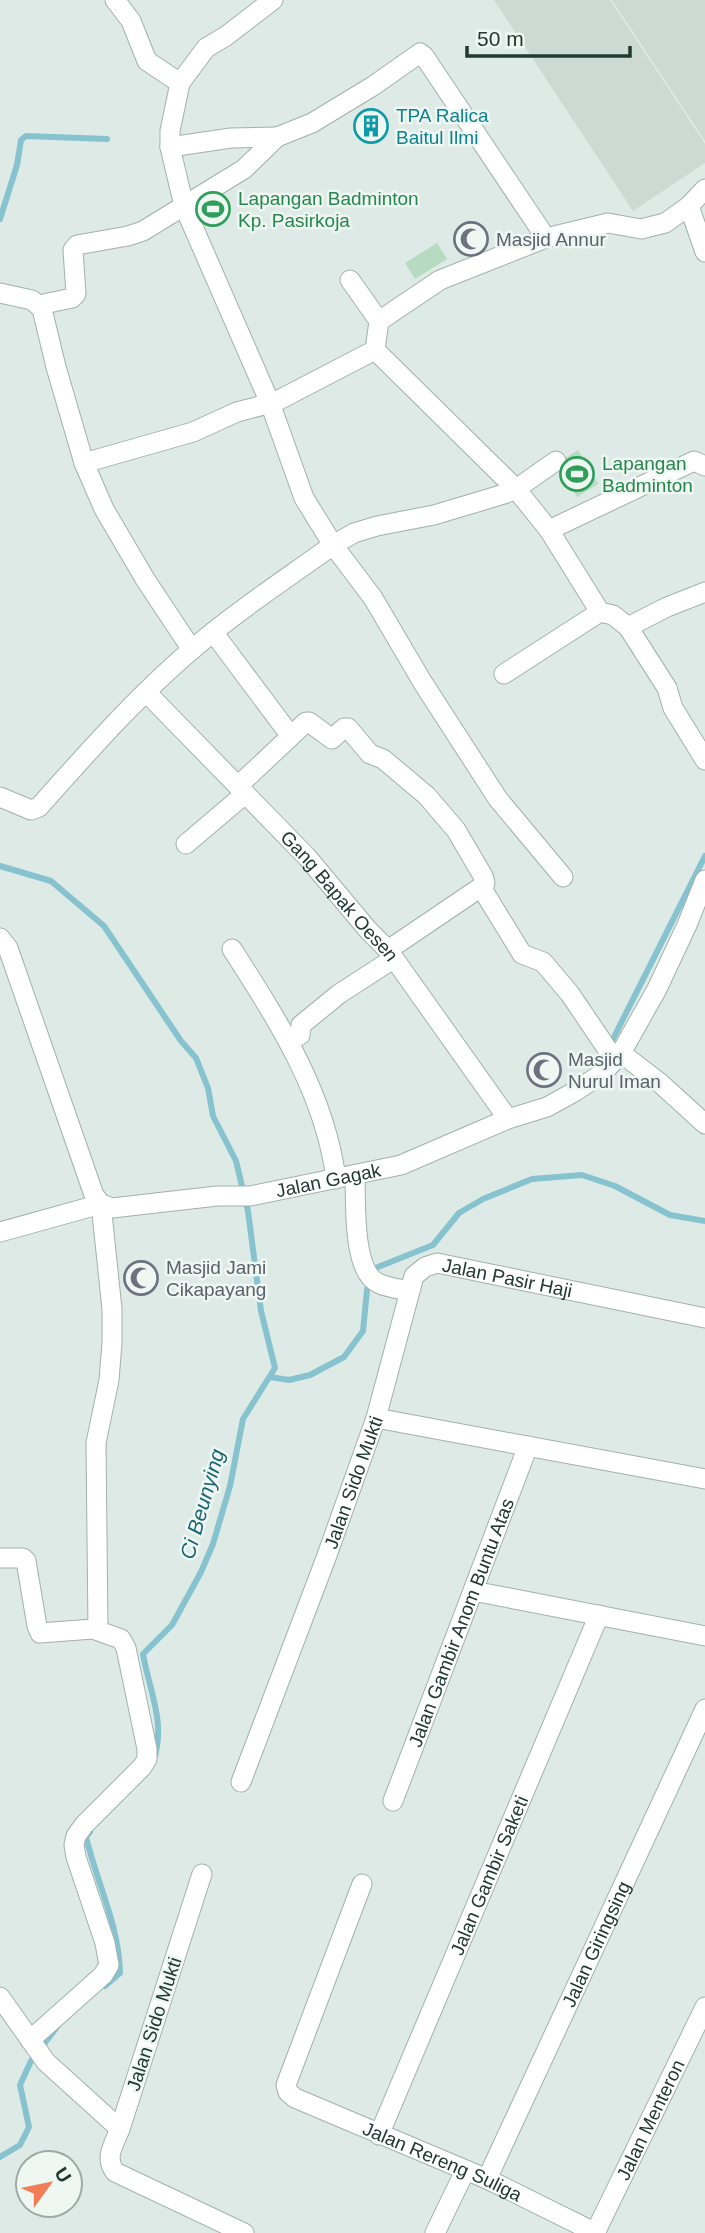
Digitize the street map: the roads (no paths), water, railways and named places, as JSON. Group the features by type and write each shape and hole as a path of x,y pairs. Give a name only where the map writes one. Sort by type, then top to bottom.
{"street":[{"path":"115,0 131,21 147,61 180,83"},
{"path":"273,0 226,37 206,48 180,83 170,131 170,147 184,206 270,403 304,498 333,545 373,598 423,683 498,799 563,877"},
{"path":"170,147 231,138 277,137 312,123 373,86 420,53 424,55 546,239"},
{"path":"39,305 72,298 76,294 73,250 77,245 136,233 244,169 277,137"},
{"path":"379,321 440,280 546,239 608,223 641,229 665,223 689,206 705,189"},
{"path":"689,206 705,252"},
{"path":"350,281 379,321 376,350"},
{"path":"0,293 32,300 42,309 56,367 85,463 104,509 145,579 192,650"},
{"path":"85,463 192,432 237,412 270,403 376,350"},
{"path":"376,350 516,489 549,530 600,612 612,615 628,627 667,688 671,705 705,760"},
{"path":"0,797 31,810 39,807 109,729 192,650 333,545 354,533 434,515 516,489 556,461"},
{"path":"549,530 694,461 705,466"},
{"path":"628,627 705,592"},
{"path":"504,674 600,612"},
{"path":"213,632 290,735"},
{"name":"Gang Bapak Oesen","path":"147,692 307,857 390,954 508,1119"},
{"path":"186,844 241,790 290,735 307,721 332,739 344,728 348,728 370,754 383,759 427,796 449,821 483,876 485,883 481,887 339,994 301,1025 300,1035 289,1042"},
{"name":"Jalan Gagak","path":"0,1232 101,1204 112,1208 217,1196 250,1196 401,1165 508,1119 547,1107 603,1073 618,1056 657,989 705,880"},
{"path":"481,887 523,954 542,962 618,1056 660,1083 705,1124"},
{"path":"0,938 8,948 94,1195 101,1204 112,1343 109,1380 96,1443 98,1630"},
{"path":"232,949 271,1010 310,1082 332,1150 345,1177 365,1270 379,1283 410,1291"},
{"name":"Jalan Pasir Haji","path":"376,1418 414,1276 425,1267 437,1263 705,1318"},
{"name":"Jalan Sido Mukti","path":"241,1782 376,1418 705,1479"},
{"name":"Jalan Gambir Anom Buntu Atas","path":"393,1801 528,1446"},
{"path":"0,1558 23,1558 26,1561 40,1633 98,1630 107,1636 121,1639 145,1732 147,1759 135,1775 84,1825 76,1836 74,1845 79,1869 105,1943 109,1965 103,1975 26,2034"},
{"path":"473,1591 705,1636"},
{"name":"Jalan Gambir Saketi","path":"379,2135 599,1615"},
{"name":"Jalan Giringsing","path":"487,2179 705,1709"},
{"name":"Jalan Sido Mukti","path":"202,1874 109,2157 109,2165 115,2172 244,2233"},
{"name":"Jalan Rereng Suliga","path":"362,1884 286,2085 288,2092 295,2098 379,2135 487,2179 586,2231"},
{"path":"0,1997 46,2062 120,2129"},
{"name":"Jalan Menteron","path":"586,2231 705,2007"},
{"path":"435,2233 466,2171"}],"waterway":[{"path":"0,219 17,165 21,140 26,136 107,139"},
{"path":"610,1045 705,856"},
{"name":"Ci Beunying","path":"0,866 51,881 104,926 181,1041 196,1058 208,1088 213,1116 236,1161 248,1211 261,1311 275,1368 243,1419 230,1486 213,1544 201,1572 172,1625 143,1654 157,1719 154,1759"},
{"path":"270,1377 289,1380 310,1375 344,1357 363,1331 367,1290 373,1269 433,1245 459,1213 483,1199 532,1179 582,1175 615,1186 670,1215 705,1221"},
{"name":"Ci Beunying","path":"90,1832 86,1837 112,1921 119,1955 120,1973 105,1986"},
{"name":"Ci Beunying","path":"0,2157 20,2145 29,2127 20,2085 31,2061 57,2027"}],"place":[{"name":"TPA Ralica Baitul Ilmi","path":"371,126"},
{"name":"Lapangan Badminton Kp. Pasirkoja","path":"213,209"},
{"name":"Masjid Annur","path":"471,239"},
{"name":"Lapangan Badminton","path":"577,474"},
{"name":"Masjid Nurul Iman","path":"544,1070"},
{"name":"Masjid Jami Cikapayang","path":"141,1278"}]}
